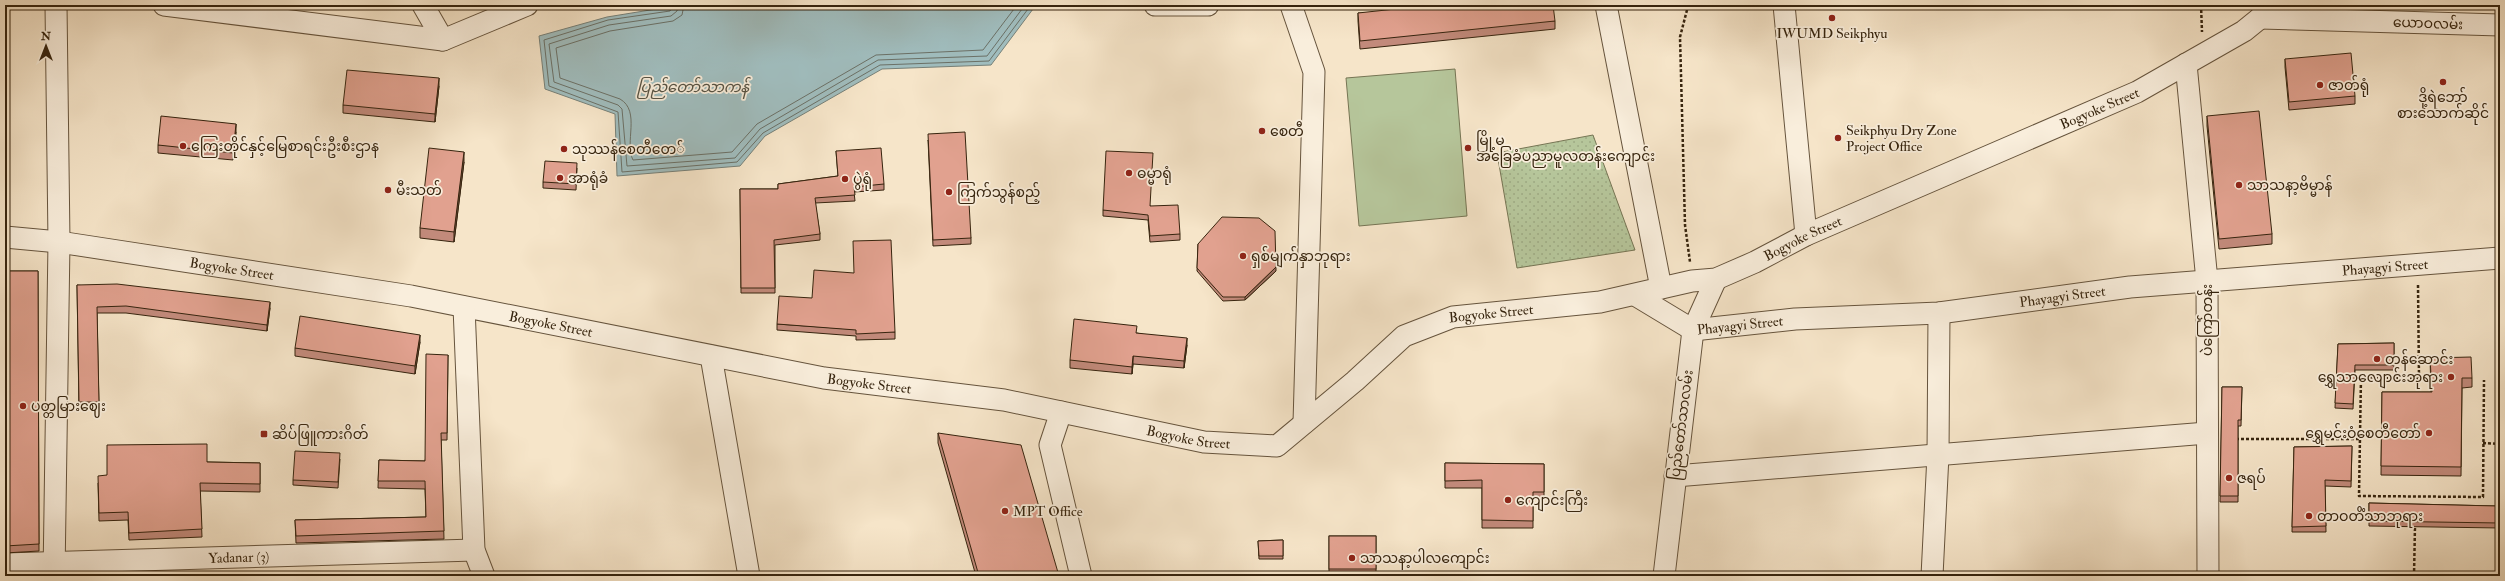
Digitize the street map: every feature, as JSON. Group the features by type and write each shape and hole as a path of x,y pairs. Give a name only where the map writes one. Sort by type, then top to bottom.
{"street":[{"path":"54,569 59,242 56,5"},
{"path":"164,5 442,40 527,5"},
{"path":"423,5 442,40"},
{"path":"1155,5 1208,5"},
{"path":"1291,5 1314,72 1304,423"},
{"path":"1606,5 1661,288"},
{"path":"1784,5 1806,235"},
{"name":"Bogyoke Street","path":"5,237 59,242 411,296 824,378 1004,400 1204,442 1278,446 1404,336 1453,317 1600,302 1692,281 1716,279 1755,262 1806,235 2137,92 2244,31 2276,5"},
{"name":"ယောဝလမ်း","path":"2260,18 2500,25"},
{"name":"ပဲကြော်တန်း","path":"2186,64 2207,281 2208,576"},
{"name":"Phayagyi Street","path":"1634,295 1693,330 1795,319 1939,314 2130,287 2500,258"},
{"name":"ပြည်တော်သာလမ်း","path":"1664,576 1693,330 1716,279"},
{"path":"464,307 474,550 484,576"},
{"path":"1932,576 1938,455 1939,314"},
{"path":"712,356 749,576"},
{"path":"1061,412 1050,445 1081,576"},
{"path":"1675,476 2207,433"},
{"name":"Yadanar (3)","path":"5,564 54,569 474,550"}],"path":[{"path":"1687,10 1680,37 1685,225 1692,281"},
{"path":"2418,265 2419,379 2361,377 2359,496 2483,497 2484,380"},
{"path":"2233,439 2359,440"},
{"path":"2483,443 2500,444"},
{"path":"2416,496 2416,504"},
{"path":"2414,576 2416,518"}],"green space":[{"path":"1455,69 1467,216 1359,226 1346,78"},
{"path":"1593,135 1635,250 1517,268 1497,153"}],"water":[{"name":"ပြည်တော်သာကန်","path":"681,5 1036,5 991,65 882,69 765,136 740,166 617,176 615,114 545,89 539,36 607,17"}],"building":[{"path":"1433,5 1553,5 1555,21 1360,41 1358,13"},
{"name":"ဇာတ်ရုံ","path":"2351,53 2355,96 2289,102 2285,59"},
{"path":"347,70 439,78 435,114 343,105"},
{"name":"သာသနာ့ဗိမ္မာန်","path":"2259,111 2272,234 2219,239 2207,116"},
{"path":"161,116 236,124 233,153 158,145"},
{"name":"ကြက်သွန်စည့်","path":"965,132 971,238 933,240 928,134"},
{"path":"429,148 464,152 454,232 420,228"},
{"path":"881,148 884,184 854,187 855,195 815,198 820,234 774,240 775,288 741,288 740,189 778,189 778,184 838,176 836,151"},
{"path":"1106,151 1153,153 1150,206 1178,205 1180,234 1150,236 1148,215 1103,210"},
{"name":"အာရုံခံ","path":"545,161 577,163 576,184 543,182"},
{"path":"1222,217 1259,218 1275,231 1276,267 1245,297 1223,297 1197,268 1198,244"},
{"path":"891,240 895,332 856,334 856,330 777,324 779,296 812,298 814,270 854,273 853,241"},
{"name":"ပတ္တမြားဈေး","path":"5,271 38,271 39,544 5,546"},
{"path":"117,284 270,302 267,325 126,306 97,307 99,402 79,402 77,285"},
{"path":"300,316 420,335 415,366 295,348"},
{"path":"1074,319 1137,326 1136,333 1187,338 1184,361 1133,356 1132,367 1070,360"},
{"path":"2394,343 2394,365 2355,365 2353,404 2335,403 2338,344"},
{"path":"426,354 448,355 447,433 441,433 444,531 296,536 295,520 426,517 425,481 378,481 379,460 425,461"},
{"path":"2471,357 2472,378 2462,378 2461,467 2381,466 2382,392 2432,392 2430,358"},
{"path":"2222,387 2242,387 2241,420 2238,420 2238,496 2220,496"},
{"path":"2500,410 2500,523 2369,521 2369,503 2497,506"},
{"path":"938,433 1021,445 1059,576 979,576"},
{"path":"207,444 207,462 260,463 260,484 200,483 202,529 129,533 128,512 99,513 98,476 107,475 107,445"},
{"path":"2352,446 2351,481 2325,480 2326,526 2292,527 2294,447"},
{"path":"295,451 340,453 338,482 293,480"},
{"name":"ကျောင်းကြီး","path":"1445,463 1544,464 1544,492 1533,492 1533,521 1482,520 1482,480 1445,481"},
{"name":"သာသနာ့ပါလကျောင်း","path":"1329,536 1376,536 1376,569 1329,569"},
{"path":"1283,540 1283,556 1259,556 1258,541"}],"place":[{"name":"IWUMD Seikphyu","path":"1832,18"},
{"name":"ဒို့ရဲဘော် စားသောက်ဆိုင်","path":"2443,82"},
{"name":"ဇာတ်ရုံ","path":"2320,85"},
{"name":"စေတီ","path":"1262,131"},
{"name":"Seikphyu Dry Zone Project Office","path":"1838,138"},
{"name":"ကြေးတိုင်နှင့်မြေစာရင်းဦးစီးဌာန","path":"183,146"},
{"name":"မြို့မ အခြေခံပညာမူလတန်းကျောင်း","path":"1468,148"},
{"name":"သုဿန်စေတီတေ်","path":"564,149"},
{"name":"ဓမ္မာရုံ","path":"1129,173"},
{"name":"အာရုံခံ","path":"560,178"},
{"name":"ပွဲရုံ","path":"845,179"},
{"name":"သာသနာ့ဗိမ္မာန်","path":"2239,185"},
{"name":"မီးသတ်","path":"388,190"},
{"name":"ကြက်သွန်စည့်","path":"949,192"},
{"name":"ရှစ်မျက်နှာဘုရား","path":"1243,256"},
{"name":"တန်ဆောင်း","path":"2377,359"},
{"name":"ရွှေသာလျောင်းဘုရား","path":"2451,377"},
{"name":"ပတ္တမြားဈေး","path":"23,406"},
{"name":"ရွှေမင်းဝံစေတီတော်","path":"2429,433"},
{"name":"ဆိပ်ဖြူကားဂိတ်","path":"264,434"},
{"name":"ဇရပ်","path":"2229,478"},
{"name":"ကျောင်းကြီး","path":"1508,500"},
{"name":"MPT Office","path":"1005,511"},
{"name":"တာဝတိံသာဘုရား","path":"2309,516"},
{"name":"သာသနာ့ပါလကျောင်း","path":"1352,558"}]}
